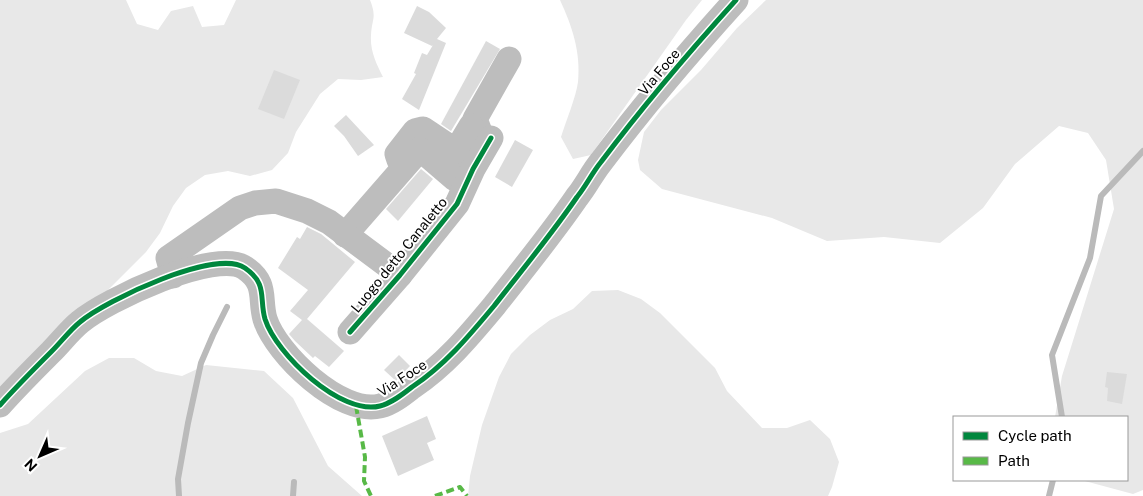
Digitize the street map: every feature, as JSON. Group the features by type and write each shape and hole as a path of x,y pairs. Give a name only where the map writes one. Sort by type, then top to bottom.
{"street":[{"name":"Via Foce","path":"0,405 81,321 120,297 207,264 229,262 243,266 254,275 263,291 265,318 276,343 316,383 336,397 356,406 380,406 399,397 432,374 464,342 547,238 600,163 657,91 736,0"},
{"path":"402,169 398,154 415,131 423,129 456,151 509,58"},
{"path":"346,235 420,149 455,178 480,132 475,119"},
{"name":"Luogo detto Canaletto","path":"350,332 400,275 457,204 473,169 491,138"},
{"name":"Luogo detto Canaletto","path":"455,178 457,204"},
{"name":"Luogo detto Canaletto","path":"173,276 168,258 240,208 255,203 276,201 307,211 329,222 400,275"}],"shaded area":[{"path":"0,0 126,0 137,24 158,30 171,11 193,6 202,27 224,25 236,0 370,0 374,15 371,46 383,77 361,80 338,79 320,94 296,132 288,153 272,170 250,176 228,171 205,175 186,188 173,206 160,233 146,252 0,391"},
{"path":"560,0 702,0 591,155 573,159 561,137 577,88 579,71 572,29"},
{"path":"766,0 1143,0 1143,490 1133,494 1085,481 1128,481 1128,416 1055,416 1062,376 1114,209 1106,160 1088,133 1059,126 1015,164 983,208 940,243 884,237 827,241 772,218 662,189 640,170 638,160 644,132 661,110 701,70 737,28"},
{"path":"618,290 641,299 660,313 715,368 727,391 762,428 787,428 810,420 830,439 839,462 828,496 468,496 470,476 482,425 499,377 511,354 530,335 550,320 573,309 592,291"},
{"path":"109,358 134,358 156,371 182,376 206,365 264,371 293,398 328,466 362,496 0,496 0,433 28,424 85,371"}],"building":[{"path":"417,6 429,12 446,28 437,39 446,43 419,110 402,99 416,74 414,73 422,53 427,55 433,45 404,33"},
{"path":"486,41 500,49 451,131 441,124"},
{"path":"274,70 300,80 284,119 258,109"},
{"path":"346,115 374,145 358,156 344,136 334,126"},
{"path":"515,140 533,150 512,187 495,177"},
{"path":"421,169 433,179 398,221 386,209"},
{"path":"307,227 321,234 355,262 307,319 344,351 329,367 315,356 313,358 289,334 302,320 290,311 308,290 278,268 297,237 300,239"},
{"path":"399,355 410,366 396,381 384,370"},
{"path":"1107,372 1127,374 1122,404 1107,401 1108,388 1105,387"},
{"path":"427,416 436,439 427,443 434,460 398,476 382,436"}],"waterway":[{"path":"1062,416 1052,355 1090,258 1101,196 1143,151"},
{"path":"179,496 178,479 201,363 227,307"},
{"path":"1049,496 1053,481"},
{"path":"293,496 294,482"}],"marked path":[{"path":"356,406 365,457 364,481 371,496"},
{"path":"435,496 460,487 467,496"}],"cycle path":[{"path":"0,405 80,322 93,313 113,301 161,279 187,270 211,265 231,264 245,268 257,280 260,286 265,319 272,333 282,349 312,379 329,392 347,402 364,407 380,406 393,401 424,378 456,350 494,306 547,239 633,120 736,0"},
{"path":"350,332 400,275 457,204 473,169 491,138"}]}
